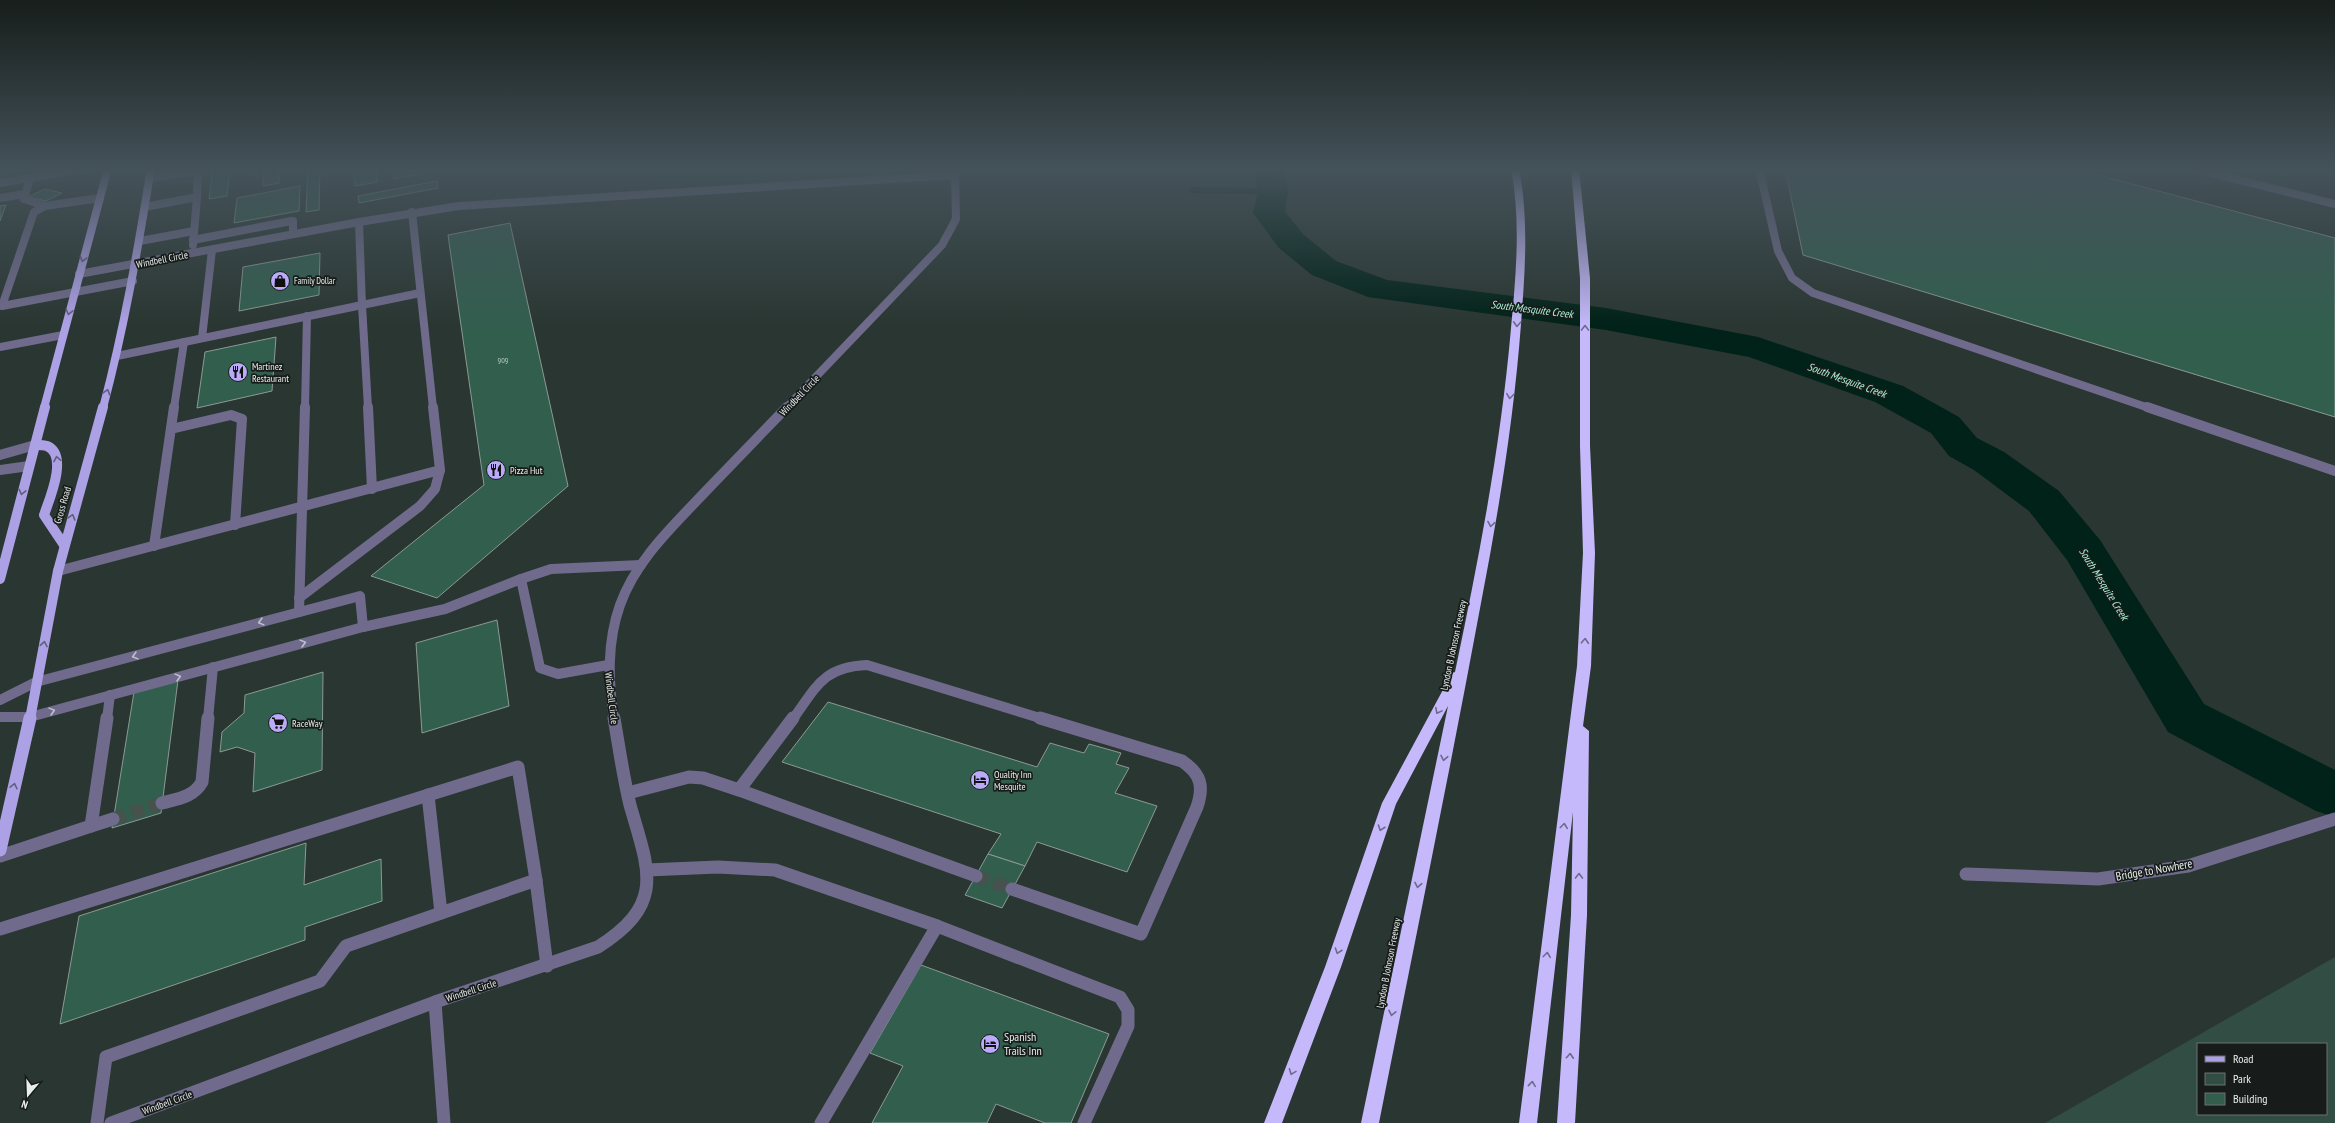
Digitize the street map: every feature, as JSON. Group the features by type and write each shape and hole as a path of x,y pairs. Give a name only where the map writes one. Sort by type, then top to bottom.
{"highway":[{"name":"Lyndon B Johnson Freeway","path":"1370,1123 1489,539 1506,432 1514,357 1520,271 1519,220"},
{"path":"1566,1123 1578,915 1584,666 1589,553 1585,446 1585,278 1580,220"},
{"path":"1273,1123 1333,967 1389,803 1463,665"},
{"path":"1528,1123 1584,666"}],"main road":[{"path":"0,579 94,220"},
{"name":"Gross Road","path":"0,850 30,717 58,571 117,356 133,281 143,220"},
{"path":"35,445 46,444 52,447 57,455 58,466 44,515 64,545"}],"street":[{"path":"1,307 31,220"},
{"path":"192,254 195,220"},
{"name":"Windbell Circle","path":"79,274 367,220"},
{"path":"299,598 420,506 435,488 440,470 413,220"},
{"name":"Windbell Circle","path":"111,1123 435,1002 547,966 598,947 620,934 643,902 648,884 647,870 628,793 612,709 608,665 609,642 619,604 641,564 666,533 942,245 955,220"},
{"path":"1771,220 1778,251 1792,278 1813,293 2335,471"},
{"path":"193,240 291,221 293,221 293,234"},
{"path":"359,222 372,488"},
{"path":"140,241 194,231"},
{"path":"202,338 212,250"},
{"path":"1,307 133,281"},
{"path":"117,356 420,293"},
{"path":"299,612 307,316"},
{"path":"0,347 63,335"},
{"path":"154,546 184,342"},
{"path":"171,429 231,415 242,419 235,525"},
{"path":"0,455 35,445"},
{"path":"0,470 29,466"},
{"path":"58,571 440,470"},
{"path":"0,717 30,717 363,627 445,609 521,579 551,569 641,564"},
{"path":"521,579 540,668 558,674 608,665"},
{"path":"0,700 36,682 360,596 363,627"},
{"path":"739,790 824,677 849,666 867,665 1182,761 1192,768 1200,777 1203,791 1199,802 1141,934 1012,889"},
{"path":"162,803 194,793 200,789 202,782 213,668"},
{"path":"90,826 110,695"},
{"path":"0,929 518,767 536,880 547,966"},
{"path":"628,793 689,777 703,778 976,876"},
{"path":"428,795 441,913"},
{"path":"0,856 113,819"},
{"name":"Bridge to Nowhere","path":"1966,874 2106,878 2188,866 2335,819"},
{"path":"647,870 718,867 776,870 937,926 1120,997 1128,1010 1128,1026 1084,1123"},
{"path":"97,1123 106,1057 320,981 346,946 536,880"},
{"path":"821,1123 937,926"},
{"path":"435,1002 444,1123"}],"green space":[{"path":"2335,957 2335,1123 2045,1123"}],"building":[{"path":"234,220 248,220 234,223"},
{"path":"1796,220 2269,220 2335,238 2335,417 1803,255"},
{"path":"510,223 568,486 437,598 371,576 484,485 448,235"},
{"name":"Family Dollar","path":"320,253 319,295 239,311 243,267"},
{"name":"Martinez Restaurant","path":"276,337 272,391 197,408 205,352"},
{"path":"497,620 509,706 422,733 416,643"},
{"name":"RaceWay","path":"323,672 322,770 253,792 255,753 237,747 220,752 222,732 244,713 245,695"},
{"path":"178,680 161,813 112,828 134,692"},
{"name":"Quality Inn Mesquite","path":"828,702 1037,767 1050,743 1084,753 1089,744 1121,753 1116,764 1129,768 1115,793 1157,806 1127,872 1037,842 1025,866 988,854 1001,834 782,762"},
{"path":"306,843 304,885 381,859 382,901 305,927 305,940 60,1024 79,916"},
{"path":"988,854 1025,866 1002,908 965,895"},
{"name":"Spanish Trails Inn","path":"921,965 1109,1034 1071,1123 1045,1123 996,1104 987,1123 872,1123 903,1066 870,1053"}],"waterway":[{"name":"South Mesquite Creek","path":"1275,220 1291,241 1324,268 1380,290 1606,319 1758,348 1889,394 1945,425 1963,447 1989,461 2044,501 2084,551 2186,718 2335,795"}],"tunnel":[{"path":"113,819 162,803"},
{"path":"976,876 1012,889"}],"place":[{"name":"Family Dollar","path":"280,281"},
{"name":"Martinez Restaurant","path":"238,372"},
{"name":"Pizza Hut","path":"496,470"},
{"name":"RaceWay","path":"278,723"},
{"name":"Quality Inn Mesquite","path":"980,780"},
{"name":"Spanish Trails Inn","path":"990,1044"}]}
